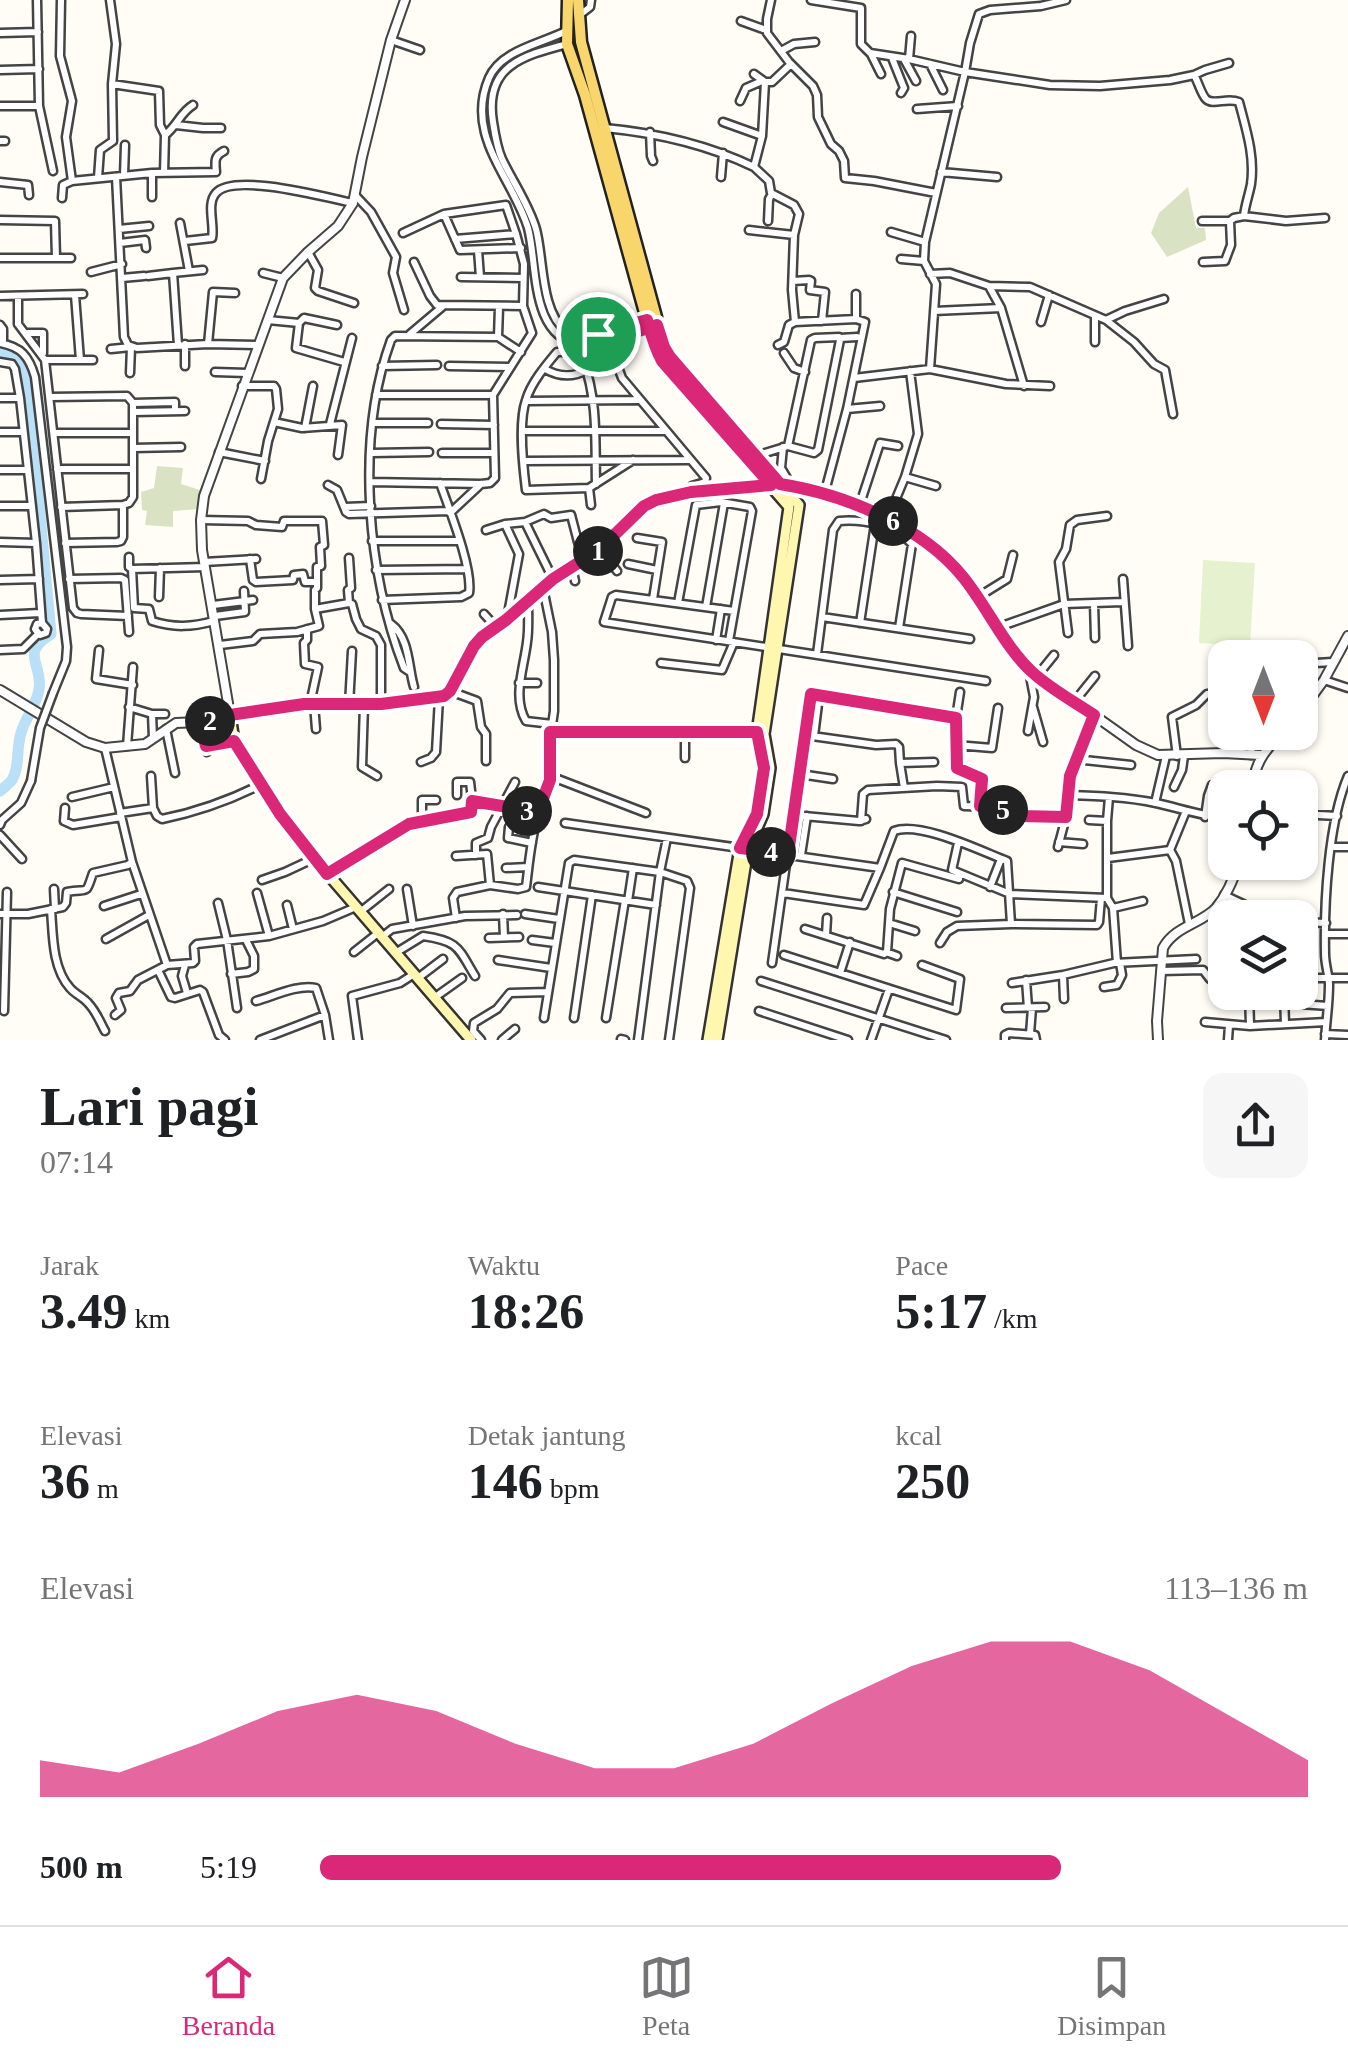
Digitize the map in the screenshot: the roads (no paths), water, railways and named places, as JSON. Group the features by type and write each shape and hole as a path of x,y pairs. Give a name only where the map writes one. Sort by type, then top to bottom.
{"main road":[{"path":"568,0 567,44 652,322 670,357 750,458 799,505 757,732 764,768 757,814 744,849 708,1040"},
{"path":"578,0 581,42 652,322"},
{"path":"744,849 763,814 770,768 764,734 773,647"},
{"path":"230,715 234,741 260,785 327,874 471,1040"},
{"path":"717,1040 729,938"}],"street":[{"path":"61,0 60,56 72,101 66,137 72,181"},
{"path":"98,178 100,150 113,141 116,44 110,0"},
{"path":"230,715 205,565 201,520 206,488 283,278 338,226 354,199 404,0"},
{"path":"578,16 590,7 591,0"},
{"path":"767,31 771,0"},
{"path":"811,0 862,8 861,44 882,74"},
{"path":"930,369 936,284 924,261 925,242 979,14 1066,0"},
{"path":"37,1 39,106 53,172"},
{"path":"741,21 767,31 813,86 818,117 844,161 845,178 936,194"},
{"path":"566,31 509,56 486,87 483,104 490,150 528,229 536,285 558,336 570,343 587,370 594,402 596,460 591,505"},
{"path":"0,33 38,32"},
{"path":"911,36 906,59 916,81"},
{"path":"391,40 420,50"},
{"path":"781,51 794,44 815,42"},
{"path":"496,74 521,59 567,44"},
{"path":"870,53 965,72 1076,86 1194,75 1229,63"},
{"path":"892,58 904,88 900,94"},
{"path":"929,63 943,90"},
{"path":"754,74 772,82 792,64"},
{"path":"0,70 39,69"},
{"path":"1194,75 1208,100 1239,102 1251,152 1244,216"},
{"path":"740,101 746,88 764,81"},
{"path":"754,167 762,136 764,81"},
{"path":"112,84 159,91 160,125 165,135 164,173"},
{"path":"0,106 39,106"},
{"path":"165,135 192,106"},
{"path":"917,108 958,106"},
{"path":"724,122 762,136"},
{"path":"174,125 221,128"},
{"path":"604,128 686,140 754,167 770,181 768,221"},
{"path":"650,132 653,161"},
{"path":"125,146 119,229 124,337 130,348 130,373"},
{"path":"222,188 215,158 224,150"},
{"path":"721,177 723,153"},
{"path":"62,198 63,185 72,181 216,172"},
{"path":"941,172 997,177"},
{"path":"152,173 152,197"},
{"path":"0,182 28,185 29,196"},
{"path":"185,241 212,238 212,200 222,188 288,188 354,199 371,212 396,257 393,273 404,310"},
{"path":"772,194 797,209 792,281 795,322"},
{"path":"371,482 490,483 495,478 493,395 532,333 523,306 524,264 506,205 444,214 403,232"},
{"path":"444,214 458,248 520,248"},
{"path":"1202,221 1230,222 1244,216 1286,222 1325,218"},
{"path":"0,220 55,221 56,258"},
{"path":"1203,262 1225,261 1230,222"},
{"path":"180,223 189,271"},
{"path":"119,229 149,226"},
{"path":"749,230 794,235"},
{"path":"890,232 925,242"},
{"path":"455,239 516,234"},
{"path":"120,242 146,240 146,248"},
{"path":"478,250 480,277"},
{"path":"308,252 318,270 315,288 354,302"},
{"path":"0,258 71,258"},
{"path":"901,259 924,261"},
{"path":"414,262 434,303 523,306"},
{"path":"91,272 122,264"},
{"path":"122,278 203,270"},
{"path":"173,272 186,366"},
{"path":"263,273 283,278"},
{"path":"930,274 950,273 989,286 1030,287 1106,320 1165,370 1173,414"},
{"path":"461,277 523,278"},
{"path":"792,281 809,280 810,290 825,292 822,321"},
{"path":"989,286 1002,308 1024,386"},
{"path":"208,344 213,292 235,294"},
{"path":"856,294 856,319"},
{"path":"0,296 79,295 80,360"},
{"path":"1041,322 1049,295"},
{"path":"0,825 21,803 32,781 40,728 66,661 67,648 35,377 19,348 1,343 18,296"},
{"path":"1106,320 1124,310 1164,299"},
{"path":"408,336 444,306"},
{"path":"498,336 499,307"},
{"path":"934,311 1002,308"},
{"path":"525,316 547,309"},
{"path":"1095,314 1095,342"},
{"path":"337,324 304,318 296,348 344,362"},
{"path":"267,320 300,324"},
{"path":"633,460 592,486 526,490 525,401 554,354 570,343 652,322"},
{"path":"778,344 784,342 789,324 795,322 865,322 848,408 824,495"},
{"path":"6,325 24,333 42,333 74,608 81,614 128,616"},
{"path":"24,333 44,358 93,360"},
{"path":"414,687 390,632 372,542 373,423 382,366 394,336 498,336 521,352"},
{"path":"780,484 780,468 813,339 856,337"},
{"path":"330,424 352,338"},
{"path":"750,458 786,446 814,454 818,450 840,338"},
{"path":"110,349 182,344 257,345"},
{"path":"583,360 610,351 622,378 706,478 692,486"},
{"path":"784,352 794,368 805,372"},
{"path":"0,362 12,364 15,369 36,544 40,613 47,631 23,649 0,650"},
{"path":"382,366 437,365"},
{"path":"450,366 511,367"},
{"path":"544,369 564,376 587,370"},
{"path":"854,378 930,369 1006,384 1050,386"},
{"path":"888,518 918,434 910,371"},
{"path":"215,372 247,373"},
{"path":"242,386 276,387 278,409 261,479"},
{"path":"305,428 313,386"},
{"path":"628,400 632,390"},
{"path":"376,395 493,395"},
{"path":"50,397 185,411"},
{"path":"0,398 20,398"},
{"path":"525,401 640,400"},
{"path":"61,508 129,503 132,404"},
{"path":"848,408 880,406"},
{"path":"274,422 305,428 343,426 338,455"},
{"path":"373,423 428,424"},
{"path":"441,424 494,425"},
{"path":"523,431 666,430"},
{"path":"0,432 23,432"},
{"path":"54,433 133,432"},
{"path":"859,507 880,443 898,446"},
{"path":"132,448 181,447"},
{"path":"219,452 265,462"},
{"path":"372,453 429,452"},
{"path":"442,452 494,453"},
{"path":"524,461 689,460"},
{"path":"57,469 133,469"},
{"path":"0,470 28,470"},
{"path":"905,477 936,486"},
{"path":"382,600 467,596 467,569 440,483"},
{"path":"328,485 337,490 349,514 371,510 450,512 481,484"},
{"path":"0,690 86,742 105,748 145,744 176,723 222,721 230,715 312,704 364,705 439,698 450,691 474,646 553,579 600,549 634,514 656,500 716,489 780,484 888,518 944,556 962,574 1033,673 1136,745 1166,756 1256,755 1262,750"},
{"path":"706,607 724,503"},
{"path":"661,663 722,670 731,642 750,507 724,503 695,507 678,603"},
{"path":"66,544 121,541 123,505"},
{"path":"0,506 31,506"},
{"path":"486,530 525,522 542,514 551,518 570,514 585,558"},
{"path":"1068,633 1059,562 1066,550 1070,525 1077,520 1107,516"},
{"path":"201,520 282,528 284,521 322,521 324,545 320,547 321,566 317,567 315,590 320,626 260,634 253,641 220,645"},
{"path":"817,654 832,530 842,520 890,528 913,546 899,628"},
{"path":"525,522 553,579"},
{"path":"505,524 519,554 506,620"},
{"path":"860,623 875,524"},
{"path":"637,538 662,542 653,599"},
{"path":"372,542 458,541"},
{"path":"0,542 36,544"},
{"path":"600,549 617,571"},
{"path":"978,597 1006,580 1014,555"},
{"path":"129,557 134,608 149,609 152,621 197,626 245,612 249,600 244,591"},
{"path":"349,558 349,604"},
{"path":"132,569 253,559 253,580 293,580 296,574 303,574 305,582 317,582"},
{"path":"628,564 657,570"},
{"path":"572,566 575,581"},
{"path":"159,597 160,568"},
{"path":"376,570 467,569"},
{"path":"1123,578 1128,646"},
{"path":"0,580 39,579"},
{"path":"70,579 125,580 129,632"},
{"path":"456,918 454,894 490,885 525,888 538,812 549,785 554,710 553,642 543,588"},
{"path":"734,611 613,595 604,622 986,681"},
{"path":"213,605 249,600"},
{"path":"528,602 528,637 519,683 523,719 551,728 757,732"},
{"path":"999,628 1064,604 1124,602"},
{"path":"315,609 352,604 362,629 376,636 381,645 381,704"},
{"path":"1094,604 1095,638"},
{"path":"716,640 721,609"},
{"path":"0,615 40,613"},
{"path":"484,614 496,627"},
{"path":"822,617 970,639"},
{"path":"307,629 305,664 318,667 312,704 316,729"},
{"path":"1318,687 1348,636"},
{"path":"99,650 96,678 133,685"},
{"path":"348,705 352,651"},
{"path":"1028,730 1033,673 1054,655"},
{"path":"1318,663 1332,662"},
{"path":"127,746 133,667"},
{"path":"1074,702 1095,676"},
{"path":"1324,680 1348,688"},
{"path":"519,683 537,683"},
{"path":"450,691 476,702 486,734 486,761"},
{"path":"960,692 957,768 982,779 980,806"},
{"path":"1174,787 1182,770 1172,717 1208,694"},
{"path":"772,962 800,774 818,696 956,718"},
{"path":"421,762 436,752 439,698"},
{"path":"364,705 362,767 377,776"},
{"path":"1033,706 1043,742"},
{"path":"129,707 165,714"},
{"path":"956,745 992,748 998,708"},
{"path":"152,714 153,740"},
{"path":"1083,844 1058,845 1066,817 1070,776 1094,715"},
{"path":"199,720 206,749 234,741"},
{"path":"166,729 175,772"},
{"path":"685,732 686,758"},
{"path":"809,736 898,745 904,788"},
{"path":"105,748 141,894 168,966"},
{"path":"1255,750 1256,770"},
{"path":"1155,803 1166,756"},
{"path":"1075,759 1131,764"},
{"path":"900,763 934,762"},
{"path":"800,774 833,778"},
{"path":"150,776 153,808 160,818 192,813 260,785"},
{"path":"550,776 646,813"},
{"path":"1348,776 1332,847 1326,923 1329,980 1325,1037 1348,1034"},
{"path":"327,874 409,824 471,812 470,782 455,784 457,795"},
{"path":"476,855 476,843 488,838 516,782"},
{"path":"794,815 864,820 863,794 868,790 937,786 962,787 964,806 994,807 1019,816 1066,817"},
{"path":"72,797 114,787"},
{"path":"1069,795 1109,796 1208,816"},
{"path":"940,943 952,927 1096,926 1100,922 1108,858 1109,796"},
{"path":"422,822 422,800 436,800"},
{"path":"472,801 538,812"},
{"path":"1205,816 1208,803"},
{"path":"65,808 64,820 73,824 153,808"},
{"path":"1170,850 1186,810"},
{"path":"1318,815 1337,816"},
{"path":"801,855 808,816"},
{"path":"1089,820 1106,821"},
{"path":"565,822 880,868"},
{"path":"510,828 508,838 532,844"},
{"path":"783,894 864,905 894,831 911,828 964,843 1007,862 1011,924"},
{"path":"0,835 22,858"},
{"path":"638,1040 668,838"},
{"path":"958,842 952,870 1010,894 1104,898 1113,908 1122,975 1117,985 1104,987"},
{"path":"1332,847 1348,846"},
{"path":"1108,858 1170,850"},
{"path":"1170,850 1176,861 1189,924"},
{"path":"456,856 486,854 490,885"},
{"path":"262,880 315,858"},
{"path":"990,886 1001,859"},
{"path":"544,1018 571,861 660,872 687,881 690,888 670,1040"},
{"path":"3,914 28,914 64,906 68,891 87,890 93,872 132,862"},
{"path":"886,952 893,892 902,863 959,879"},
{"path":"506,868 528,867"},
{"path":"606,1018 633,868"},
{"path":"1158,1040 1166,941 1214,910 1233,880"},
{"path":"538,887 656,905"},
{"path":"54,889 54,949 60,969 68,986 88,1002 105,1032"},
{"path":"115,1014 121,1010 116,998 119,993 130,991 138,980 158,970 195,961 197,944 269,936 323,921 358,909 389,889"},
{"path":"407,889 412,926"},
{"path":"4,1011 3,914 7,892"},
{"path":"893,892 957,912"},
{"path":"257,893 269,936"},
{"path":"104,906 141,894"},
{"path":"1224,895 1235,900"},
{"path":"574,1018 592,896"},
{"path":"1113,908 1143,901"},
{"path":"218,903 237,1008"},
{"path":"287,906 293,929"},
{"path":"504,914 504,937"},
{"path":"354,952 392,930 456,918 521,914 559,919"},
{"path":"106,939 149,915"},
{"path":"826,935 827,918"},
{"path":"889,923 915,931"},
{"path":"1318,923 1326,923"},
{"path":"805,929 897,956"},
{"path":"1326,934 1348,934"},
{"path":"397,952 424,936 449,942 458,947 475,976"},
{"path":"489,938 518,937"},
{"path":"231,974 254,969 254,956 246,940"},
{"path":"532,940 555,943"},
{"path":"840,973 850,942"},
{"path":"784,955 957,1008 960,980 922,965"},
{"path":"1161,966 1196,958"},
{"path":"358,1040 352,996 416,976 443,959"},
{"path":"498,960 552,968"},
{"path":"1012,982 1118,963 1203,970 1208,976"},
{"path":"185,965 182,976 188,994"},
{"path":"158,970 171,997 203,992 224,1040"},
{"path":"1063,975 1064,1000"},
{"path":"434,998 462,978"},
{"path":"1318,979 1348,978"},
{"path":"1005,1040 1009,1034 1033,1037 1026,980"},
{"path":"761,982 946,1040"},
{"path":"256,1001 311,986 316,988 329,1040"},
{"path":"871,1040 889,989"},
{"path":"481,1040 473,1031 474,1023 498,1009 506,996 517,991 548,992"},
{"path":"1318,1005 1328,1006"},
{"path":"1006,1008 1045,1007"},
{"path":"1250,1010 1250,1026"},
{"path":"1285,1010 1285,1024"},
{"path":"760,1011 848,1040"},
{"path":"260,1040 325,1015"},
{"path":"1205,1022 1250,1026 1326,1022"},
{"path":"1228,1040 1229,1024"},
{"path":"502,1040 514,1029"}],"waterway":[{"path":"0,354 20,364 28,385 51,634 34,653 38,695 21,733 14,775 0,791"}]}
